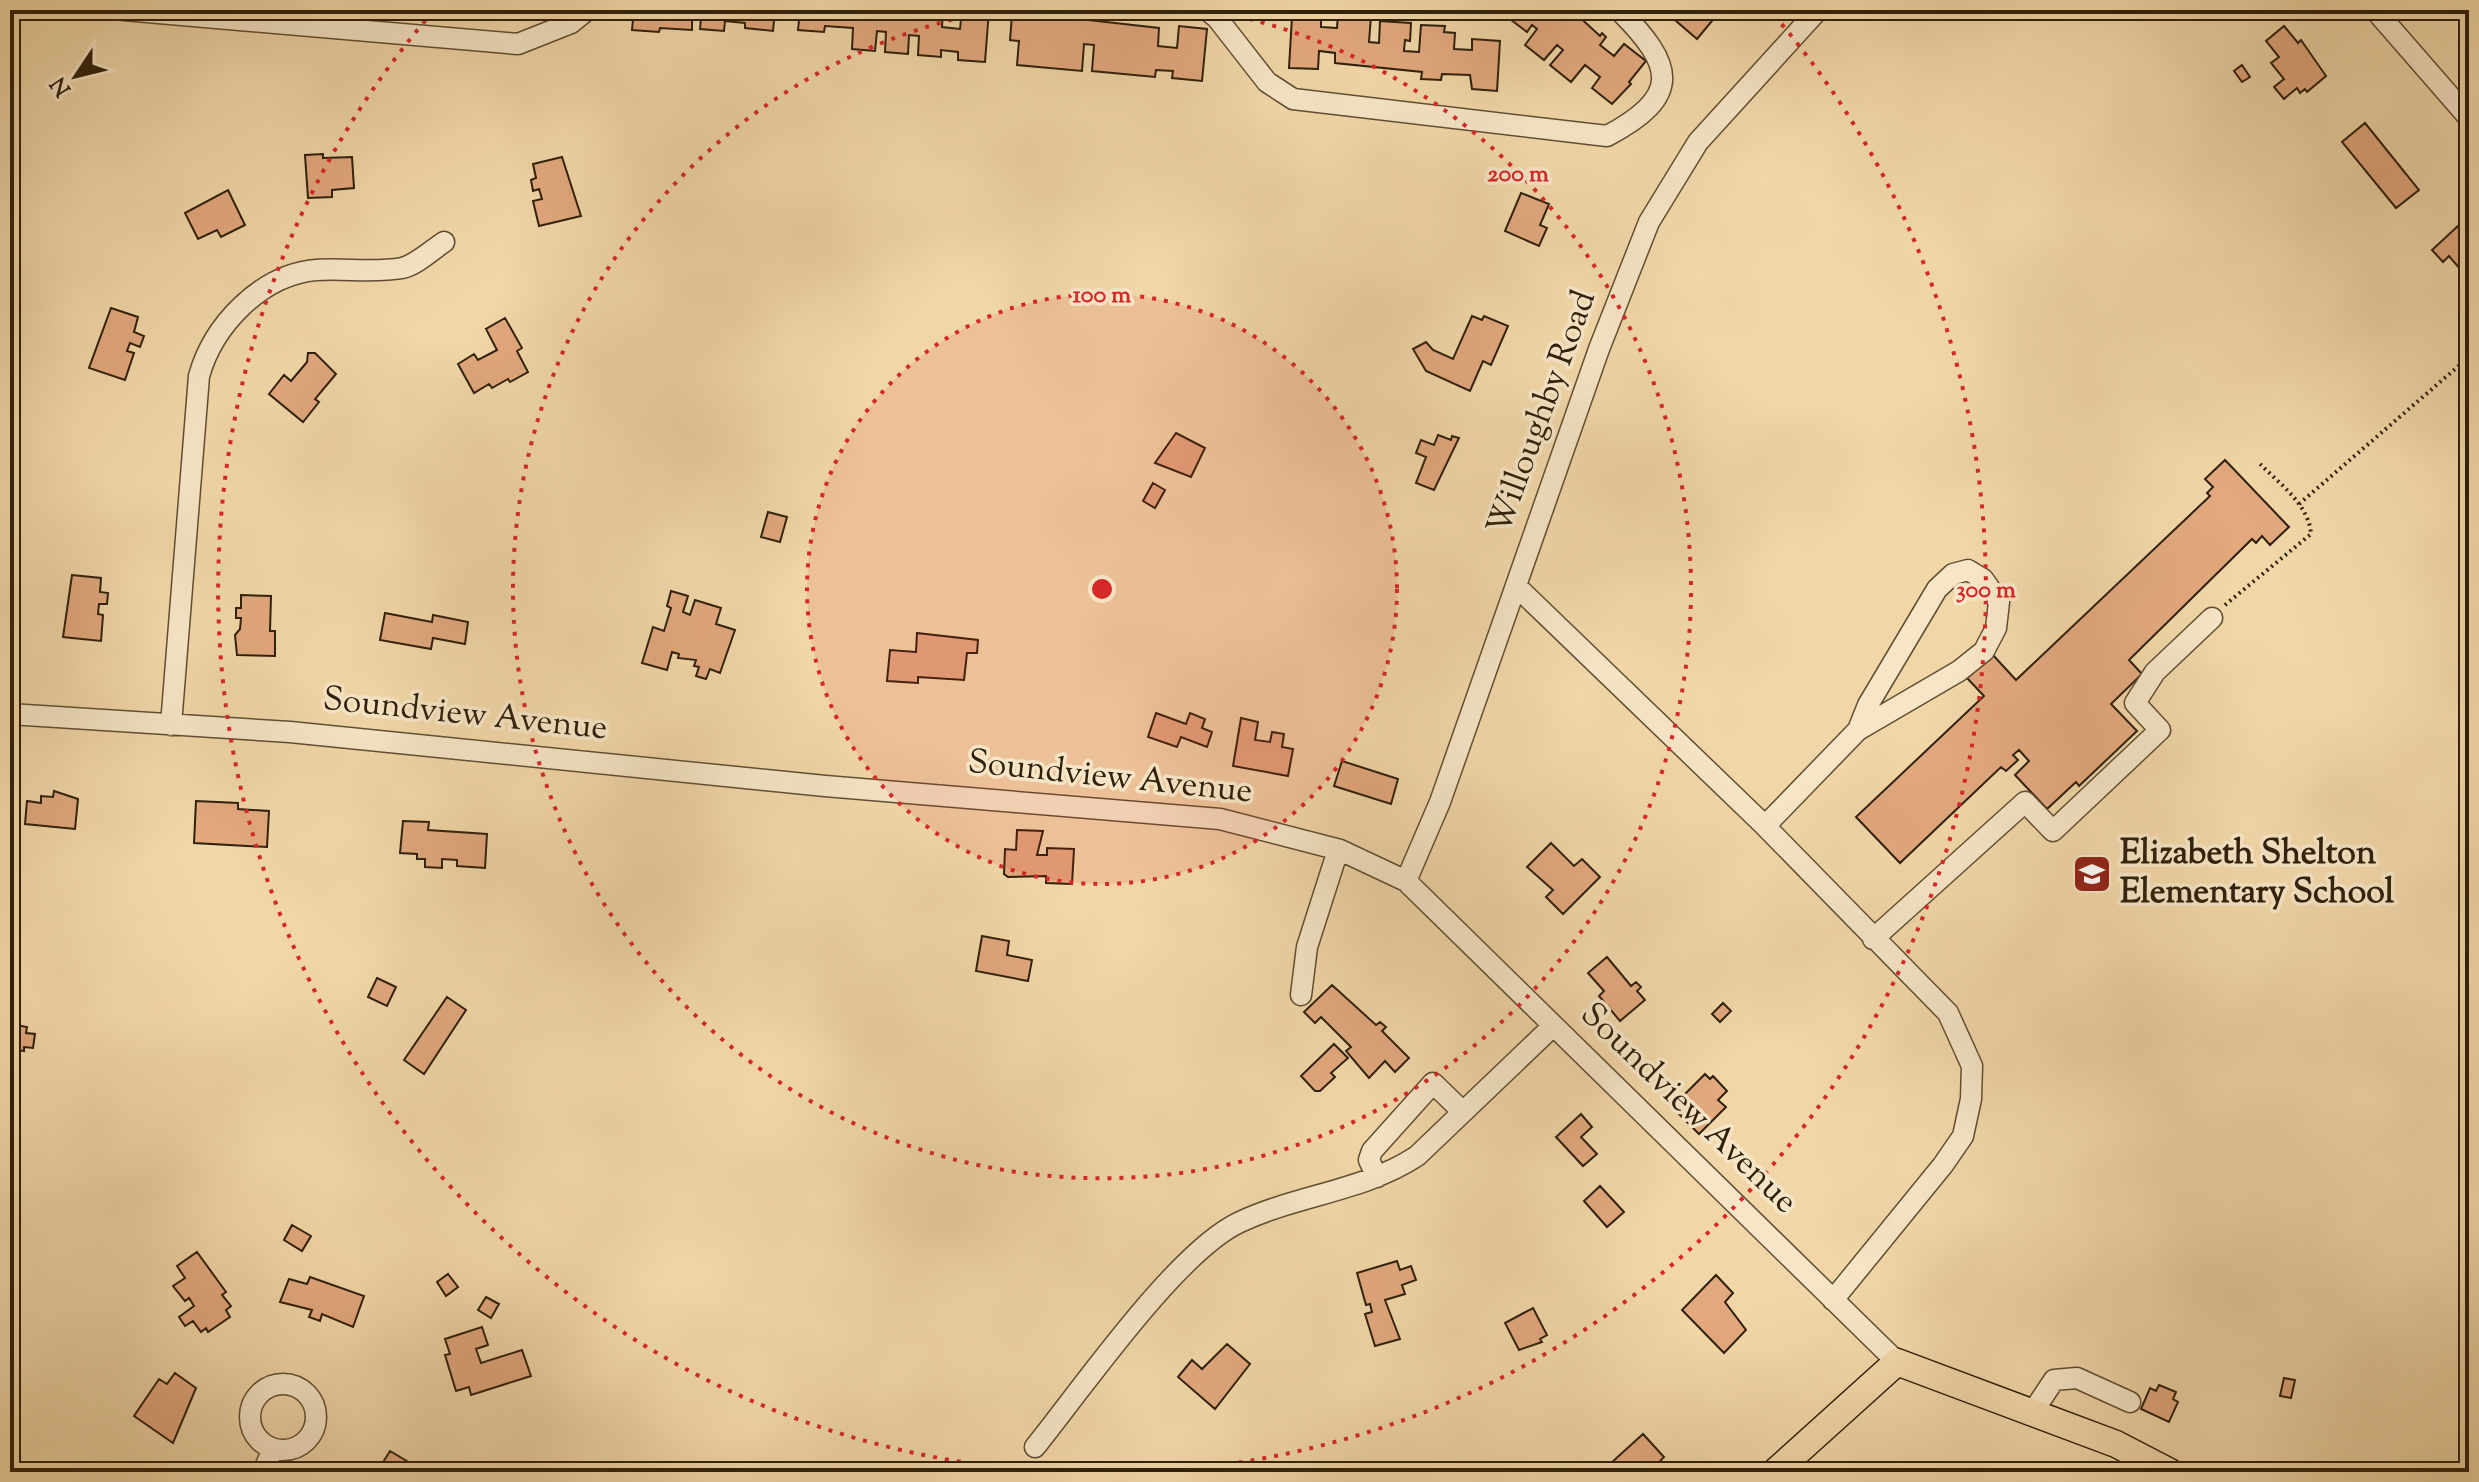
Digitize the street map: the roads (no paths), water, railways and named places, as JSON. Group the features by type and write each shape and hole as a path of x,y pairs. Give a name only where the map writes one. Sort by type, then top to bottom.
{"main road":[{"name":"Soundview Avenue","path":"1897,1362 2116,1444 2170,1472"},
{"path":"1775,1472 1897,1362"}],"street":[{"path":"124,10 518,44 571,23 587,10"},
{"path":"1207,10 1217,18 1267,82 1293,99 1607,136 1632,123 1660,95 1663,65 1641,32 1619,10"},
{"name":"Willoughby Road","path":"1406,881 1440,802 1629,267 1659,201 1705,132 1818,10"},
{"path":"2375,10 2469,118"},
{"path":"171,725 199,376 205,354 240,308 273,283 312,270 405,267 444,242"},
{"path":"1765,826 1858,730 1912,701 1984,651 1996,628 1999,602 1983,579 1968,570 1953,574 1937,589 1868,705 1858,730"},
{"path":"1516,586 1765,826 1948,1013 1972,1066 1971,1099 1963,1136 1833,1300"},
{"path":"1873,939 2025,802 2053,831 2160,730 2135,703 2155,672 2212,618"},
{"name":"Soundview Avenue","path":"10,714 290,732 810,785 1220,819 1338,850 1406,881 1897,1362"},
{"path":"1301,995 1307,947 1338,850"},
{"path":"1035,1447 1175,1275 1211,1240 1239,1222 1377,1177 1417,1156 1552,1027"},
{"path":"1377,1177 1369,1160 1372,1151 1433,1083 1463,1112"},
{"path":"2032,1413 2054,1380 2077,1378 2130,1402"},
{"path":"263,1472 273,1449"}],"place":[{"name":"Elizabeth Shelton Elementary School","path":"2092,874"}]}
